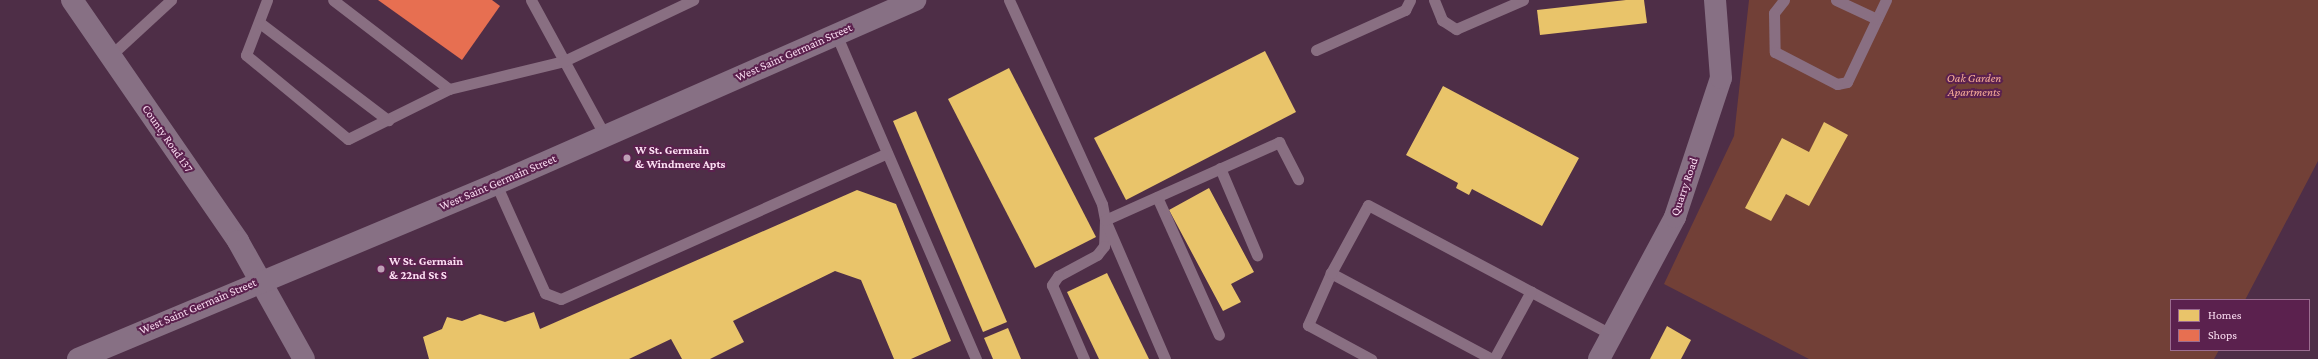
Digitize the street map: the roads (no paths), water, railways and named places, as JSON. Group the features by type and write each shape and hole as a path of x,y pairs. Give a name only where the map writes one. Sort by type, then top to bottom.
{"street":[{"name":"County Road 137","path":"72,0 238,241 304,359"},
{"name":"West Saint Germain Street","path":"78,359 259,280 308,264 496,184 915,0"},
{"name":"Quarry Road","path":"1599,359 1675,217 1721,78 1715,0"}],"lane":[{"path":"110,56 171,0"},
{"path":"267,0 260,23 246,55 348,139 449,89 564,61 693,0"},
{"path":"333,0 449,89"},
{"path":"531,0 605,136"},
{"path":"1009,0 1102,204 1105,220 1165,359"},
{"path":"1316,50 1405,10 1410,0"},
{"path":"1434,0 1442,20 1456,29 1523,0"},
{"path":"1784,0 1774,12 1775,52 1837,84 1847,82 1886,0"},
{"path":"1836,0 1877,19"},
{"path":"260,23 388,120"},
{"path":"836,34 976,359"},
{"path":"1105,220 1279,142 1298,179"},
{"path":"496,184 545,293 561,299 887,153"},
{"path":"1220,168 1257,254"},
{"path":"1157,197 1219,336"},
{"path":"1371,359 1308,325 1331,273 1368,205 1612,334"},
{"path":"1084,359 1052,285 1058,276 1097,255 1104,246 1105,220"},
{"path":"1331,273 1493,359 1531,291"}],"place":[{"name":"W St. Germain & Windmere Apts","path":"627,158"},
{"name":"W St. Germain & 22nd St S","path":"381,269"}],"park label":[{"name":"Oak Garden Apartments","path":"1974,86"}]}
